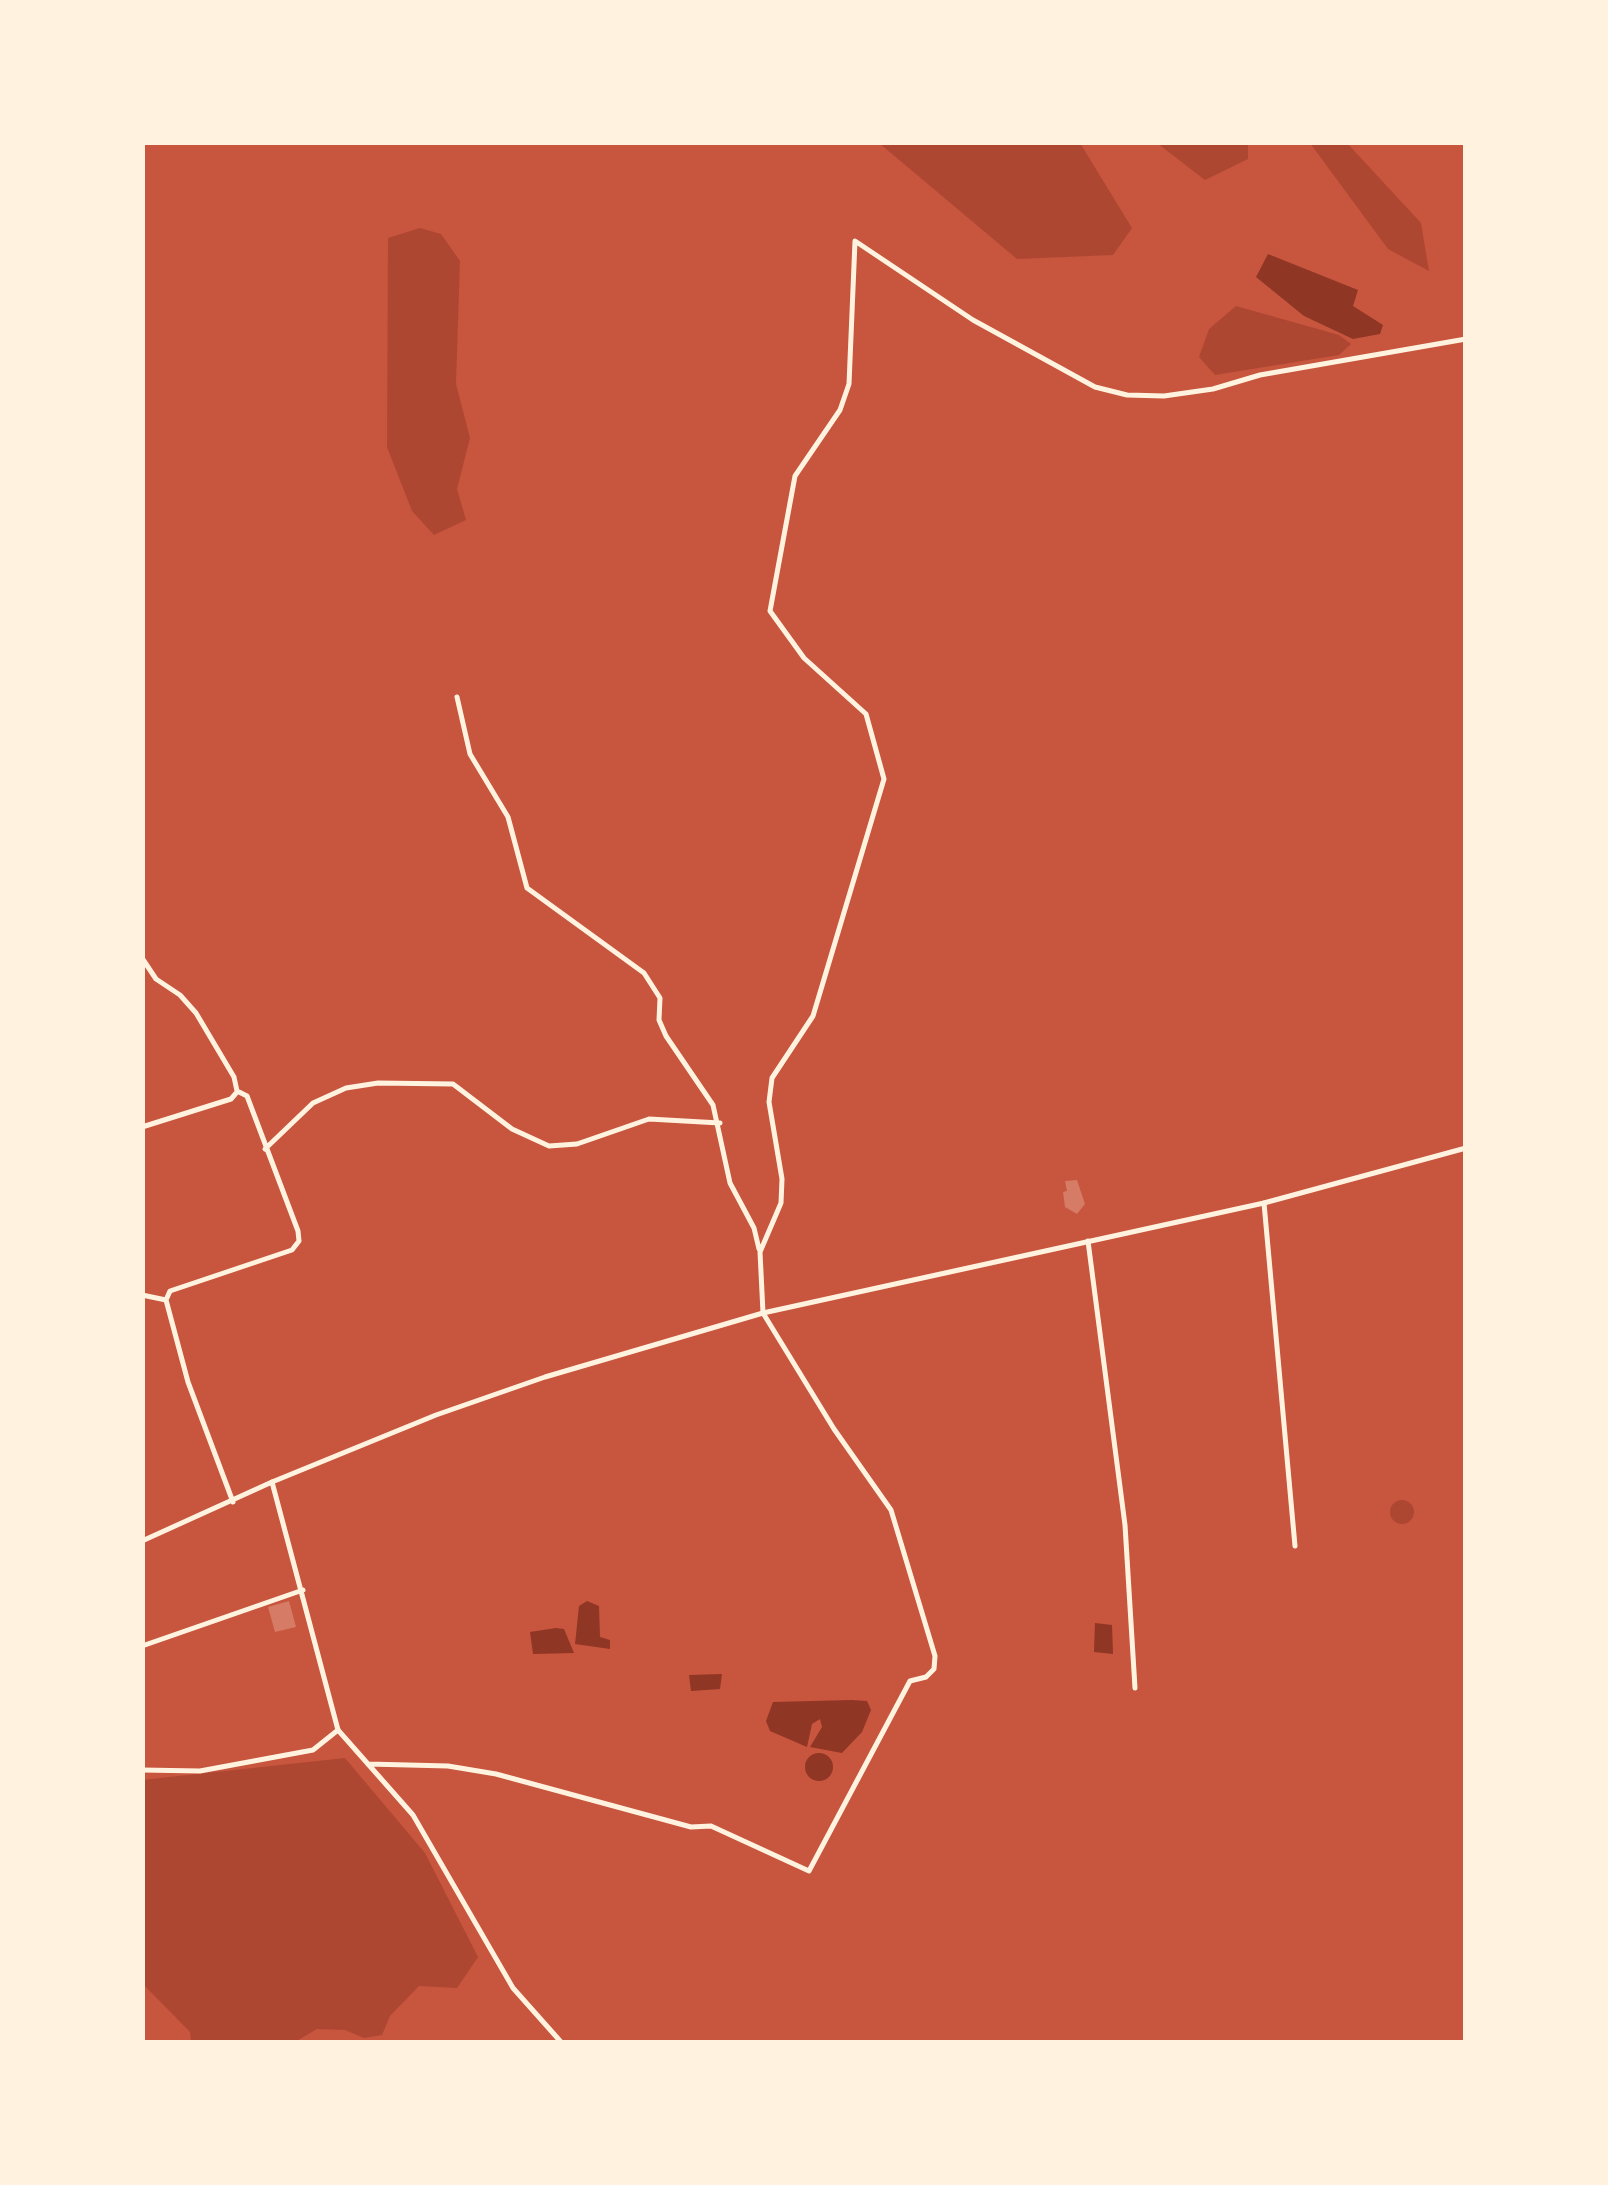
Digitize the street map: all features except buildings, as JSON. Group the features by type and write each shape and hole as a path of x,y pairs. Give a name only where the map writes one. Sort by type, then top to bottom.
{"street":[{"path":"760,1252 781,1203 782,1179 769,1102 772,1078 813,1016 884,779 866,714 841,696 804,658 770,611 795,476 840,410 849,384 855,241 973,320 1095,387 1127,394 1164,396 1213,389 1260,374 1466,339"},
{"path":"368,1764 448,1766 496,1774 691,1826 711,1826 809,1871 910,1681 926,1677 934,1669 936,1656 891,1510 834,1429 763,1313 760,1252 754,1228 730,1182 720,1123 702,1085 658,1020 660,998 644,972 527,888 508,817 470,754 457,697"},
{"path":"142,958 156,980 180,995 196,1014 234,1077 237,1092"},
{"path":"265,1149 313,1103 346,1088 378,1083 453,1084 532,1142 549,1146 577,1144 649,1119 720,1123"},
{"path":"142,1127 231,1099 237,1092"},
{"path":"232,1502 188,1382 166,1300 170,1291 292,1250 299,1242 247,1096 237,1092"},
{"path":"142,1541 272,1482 509,1390 763,1313 1264,1203 1466,1148"},
{"path":"1264,1203 1294,1546"},
{"path":"1088,1241 1125,1524 1136,1688"},
{"path":"143,1296 166,1300"},
{"path":"272,1482 338,1730 413,1816 513,1988 561,2042"},
{"path":"142,1646 303,1590"},
{"path":"142,1770 200,1771 313,1750 338,1730"}],"shaded area":[{"path":"879,143 1080,143 1132,228 1113,255 1017,259"},
{"path":"1157,143 1248,143 1248,159 1205,180"},
{"path":"1310,143 1347,143 1421,223 1429,271 1388,249"},
{"path":"420,228 441,234 460,261 456,384 470,438 457,489 466,520 434,535 412,511 387,447 388,238"},
{"path":"1268,254 1358,290 1353,306 1383,325 1380,334 1353,339 1304,316 1256,277"},
{"path":"1236,306 1339,335 1351,344 1339,355 1215,375 1199,357 1209,329"},
{"path":"1402,1500 1414,1512 1402,1524 1390,1512"},
{"path":"587,1601 599,1606 600,1637 610,1640 610,1649 575,1644 579,1606"},
{"path":"1095,1623 1112,1625 1113,1654 1094,1652"},
{"path":"564,1629 574,1653 533,1654 530,1632"},
{"path":"722,1674 720,1689 691,1691 689,1675"},
{"path":"867,1701 871,1710 862,1732 842,1753 810,1747 822,1727 820,1719 812,1724 807,1747 770,1731 766,1721 773,1702"},
{"path":"819,1753 829,1757 833,1767 829,1777 819,1781 809,1777 805,1767 809,1757"},
{"path":"345,1758 425,1853 478,1957 457,1988 419,1986 390,2016 382,2035 364,2038 345,2030 317,2029 295,2042 191,2042 190,2032 143,1984 142,1780"}]}
